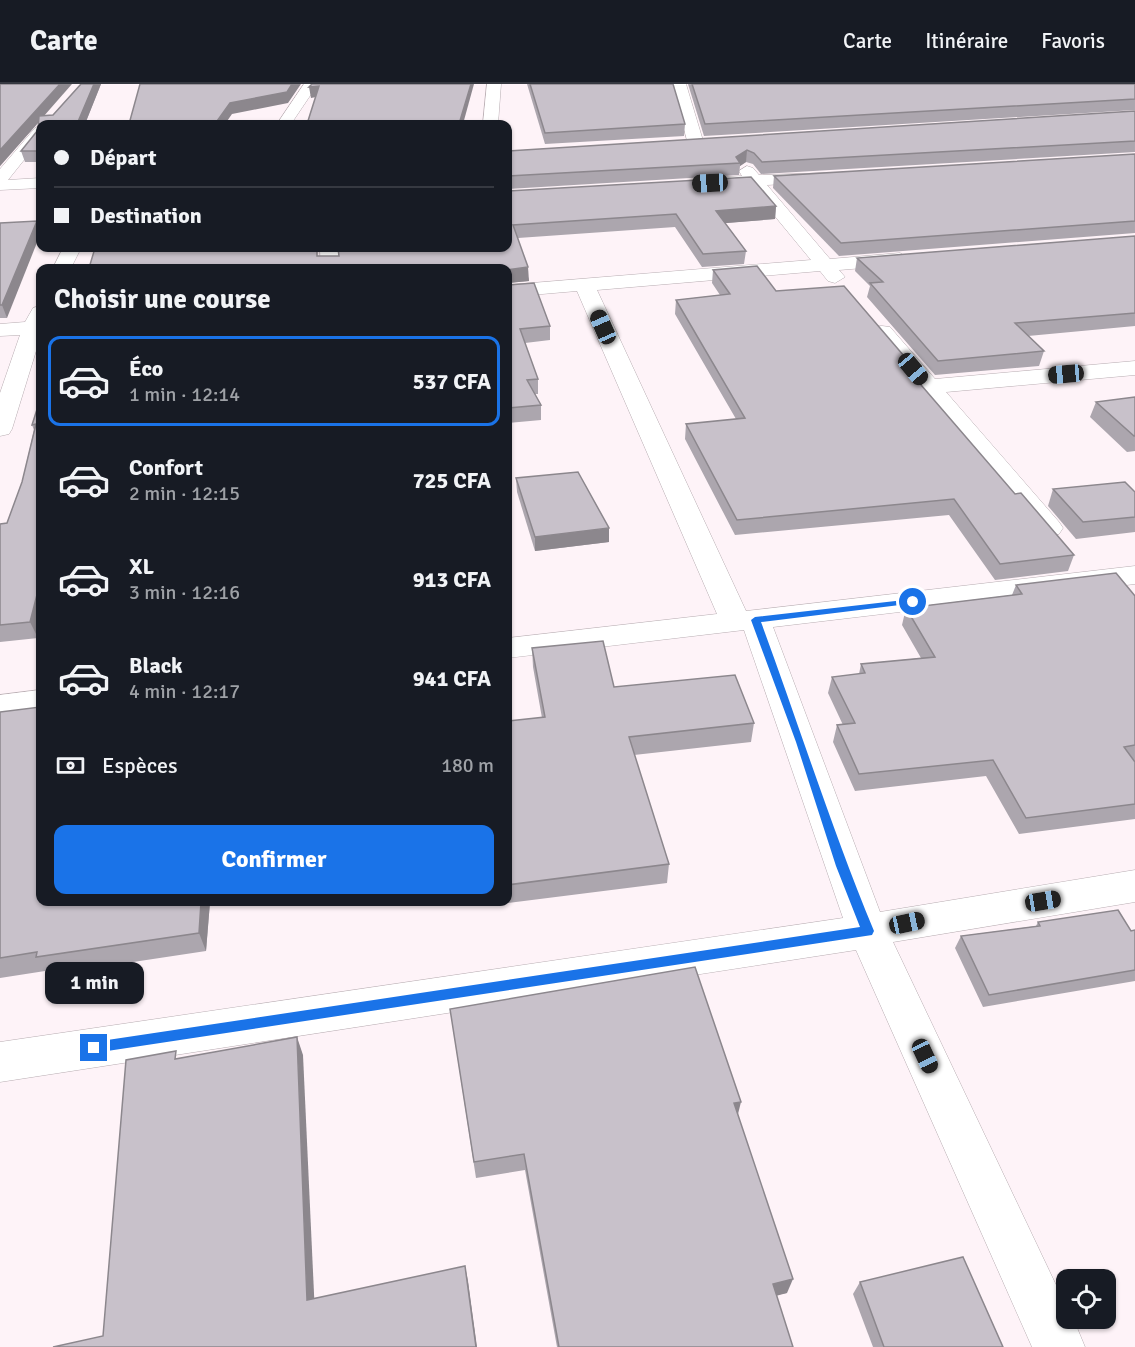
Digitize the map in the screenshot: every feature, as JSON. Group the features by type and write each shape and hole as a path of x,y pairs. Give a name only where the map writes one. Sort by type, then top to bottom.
{"street":[{"path":"287,120 311,84"},
{"path":"491,120 494,84"},
{"path":"679,84 690,144 714,143"},
{"path":"0,179 36,137"},
{"path":"736,157 847,291"},
{"path":"696,184 838,176"},
{"path":"0,185 36,183"},
{"path":"512,291 920,258"},
{"path":"584,285 746,621 801,742 841,866 868,931 1059,1347"},
{"path":"869,317 1063,545"},
{"path":"0,330 36,323"},
{"path":"0,429 36,329"},
{"path":"928,387 1135,368"},
{"path":"512,647 746,621 1085,571 1135,575"},
{"path":"0,706 36,702"},
{"path":"0,1062 868,931 927,919 1135,886"}],"building":[{"path":"0,84 60,84 0,150"},
{"path":"81,84 94,84 79,120 39,120 39,116 53,115"},
{"path":"140,84 292,84 287,92 230,103 218,120 130,120"},
{"path":"312,84 471,84 460,120 308,120 319,86 309,87"},
{"path":"530,84 673,84 685,124 545,133"},
{"path":"692,84 1135,84 1135,99 705,124"},
{"path":"1135,111 1135,141 762,162 754,153 747,150 736,157 740,163 512,176 512,151"},
{"path":"36,132 36,151 21,151"},
{"path":"1135,154 1135,221 841,243 774,176"},
{"path":"751,177 776,206 716,211 746,251 703,254 676,214 513,225 528,267 512,269 512,264 90,264 94,252 317,252 317,256 339,256 338,252 512,252 512,191"},
{"path":"36,221 2,305 0,305 0,223"},
{"path":"1135,236 1135,313 1015,323 1044,351 938,361 870,283 883,282 857,258"},
{"path":"757,266 776,291 844,286 910,363 903,364 1015,494 1021,493 1074,555 1000,564 954,499 737,520 686,424 745,418 676,300 730,294 713,270"},
{"path":"534,283 550,326 520,329 538,379 527,380 541,405 512,408 512,285"},
{"path":"1135,397 1135,436 1096,402"},
{"path":"36,412 36,424 32,425"},
{"path":"36,424 36,599 30,622 0,625 0,524 7,523 22,482"},
{"path":"578,472 609,528 535,537 516,478"},
{"path":"1125,482 1135,492 1135,517 1083,522 1053,489"},
{"path":"1116,573 1135,596 1135,745 1124,747 1135,762 1135,804 1026,818 993,760 859,774 837,725 855,723 832,677 865,673 861,664 935,657 906,608 1022,594 1016,585"},
{"path":"603,641 614,687 735,675 754,723 629,737 669,864 512,884 512,720 545,717 532,648"},
{"path":"36,708 36,906 201,906 199,933 36,957 37,952 0,958 0,712"},
{"path":"1118,910 1131,931 1135,930 1135,970 989,995 961,936 1040,926 1038,922"},
{"path":"695,967 741,1102 734,1103 793,1279 773,1284 793,1347 559,1347 524,1154 474,1162 450,1009"},
{"path":"297,1037 307,1300 465,1266 476,1347 53,1347 103,1336 126,1060 176,1051 175,1059"},
{"path":"963,1257 1003,1347 884,1347 860,1282"}],"route":[{"path":"94,1048 868,931 841,866 801,742 755,620 913,602"}]}
